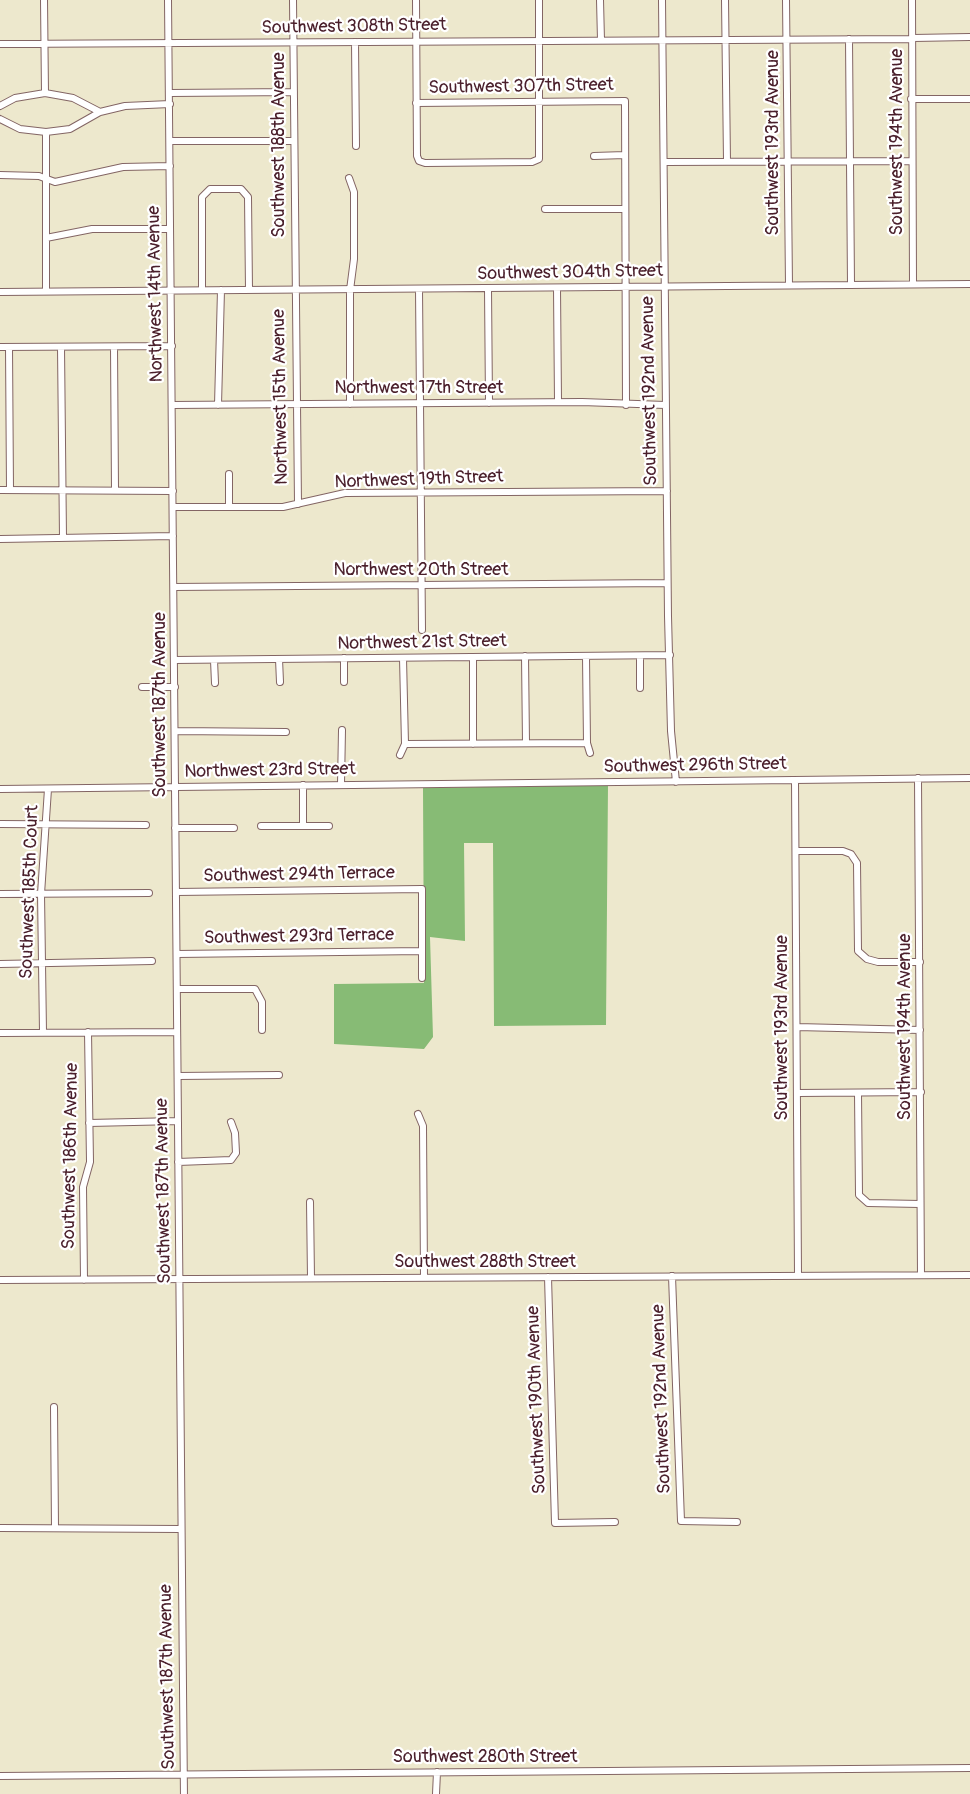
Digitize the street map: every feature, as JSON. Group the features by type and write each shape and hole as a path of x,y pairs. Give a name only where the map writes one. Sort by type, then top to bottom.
{"street":[{"path":"44,0 45,93"},
{"name":"Northwest 14th Avenue","path":"168,0 169,291 172,346 174,587"},
{"name":"Southwest 188th Avenue","path":"294,0 294,290"},
{"path":"416,0 416,103 419,161 425,163 532,162 539,159 539,0"},
{"path":"600,0 601,40"},
{"name":"Southwest 192nd Avenue","path":"662,0 668,583 671,731 676,782"},
{"path":"725,0 727,162"},
{"name":"Southwest 193rd Avenue","path":"786,0 789,285"},
{"name":"Southwest 194th Avenue","path":"912,0 913,284"},
{"name":"Southwest 308th Street","path":"0,44 970,37"},
{"path":"849,39 851,285"},
{"path":"355,42 356,146"},
{"path":"170,93 294,92"},
{"path":"0,106 15,98 45,93 73,98 100,112"},
{"path":"911,99 970,99"},
{"name":"Southwest 307th Street","path":"416,103 625,101 625,155"},
{"path":"0,118 20,129 46,132 70,129 100,112 125,106 170,104"},
{"path":"46,132 46,291"},
{"path":"170,141 293,141"},
{"path":"594,156 625,155 626,405"},
{"path":"665,162 912,161"},
{"path":"0,175 39,176 55,182 123,167 170,166"},
{"path":"349,178 354,192 354,259 350,290 350,404"},
{"path":"202,291 202,197 205,191 210,189 244,191 248,196 249,290"},
{"path":"545,209 624,209"},
{"path":"46,238 92,229 169,229"},
{"name":"Southwest 304th Street","path":"0,291 970,284"},
{"path":"556,288 558,402"},
{"path":"419,289 422,630"},
{"path":"488,289 489,403"},
{"path":"218,405 221,290"},
{"name":"Northwest 15th Avenue","path":"294,290 298,504"},
{"path":"0,347 172,346"},
{"path":"9,347 10,490"},
{"path":"61,347 63,538"},
{"path":"114,347 115,490"},
{"name":"Northwest 17th Street","path":"172,405 558,402 665,405"},
{"path":"229,474 229,507"},
{"path":"0,490 173,491"},
{"name":"Northwest 19th Street","path":"173,507 298,504 345,493 667,491"},
{"path":"0,539 174,537"},
{"name":"Northwest 20th Street","path":"174,587 668,583"},
{"name":"Southwest 187th Avenue","path":"174,587 184,1794"},
{"path":"525,656 526,743"},
{"path":"586,656 587,743 590,753"},
{"path":"640,656 640,688"},
{"name":"Northwest 21st Street","path":"174,660 670,656"},
{"path":"473,657 474,744"},
{"path":"344,658 344,682"},
{"path":"400,754 405,744 403,658"},
{"path":"279,659 280,682"},
{"path":"214,660 215,683"},
{"path":"142,687 175,687"},
{"path":"341,784 342,730"},
{"path":"175,731 286,732"},
{"path":"405,744 587,743"},
{"name":"Southwest 194th Avenue","path":"918,778 921,1275"},
{"name":"Southwest 296th Street","path":"420,784 970,778"},
{"name":"Southwest 193rd Avenue","path":"795,780 798,1275"},
{"name":"Northwest 23rd Street","path":"48,789 420,784"},
{"path":"303,785 303,826"},
{"path":"0,789 48,789"},
{"name":"Southwest 185th Court","path":"43,1032 41,894 48,789"},
{"path":"0,824 146,825"},
{"path":"261,826 329,826"},
{"path":"175,828 234,828"},
{"path":"796,851 843,851 851,854 856,863 858,951 867,959 878,962 920,962"},
{"name":"Southwest 294th Terrace","path":"176,892 422,889 422,951"},
{"path":"0,894 149,893"},
{"path":"422,951 422,978"},
{"name":"Southwest 293rd Terrace","path":"177,954 422,951"},
{"path":"0,964 42,965 152,961"},
{"path":"177,988 251,988 258,991 261,998 262,1030"},
{"path":"797,1027 920,1029"},
{"name":"Southwest 186th Avenue","path":"84,1280 83,1193 90,1162 88,1032"},
{"path":"0,1033 177,1032"},
{"path":"178,1076 279,1075"},
{"path":"798,1093 921,1092"},
{"path":"858,1093 859,1195 868,1203 920,1204"},
{"path":"418,1114 423,1126 424,1278"},
{"path":"89,1123 178,1121"},
{"path":"178,1162 231,1160 236,1153 235,1133 231,1122"},
{"path":"310,1202 311,1278"},
{"name":"Southwest 288th Street","path":"0,1280 970,1275"},
{"name":"Southwest 192nd Avenue","path":"672,1276 681,1521 737,1522"},
{"name":"Southwest 190th Avenue","path":"548,1277 555,1523 615,1522"},
{"path":"54,1407 55,1528"},
{"path":"0,1528 181,1529"},
{"name":"Southwest 280th Street","path":"0,1776 970,1768"},
{"path":"436,1794 437,1772"}],"green space":[{"path":"608,785 606,1025 494,1026 493,843 464,843 465,941 430,937 433,1037 424,1049 334,1044 334,984 424,983 423,788"}]}
